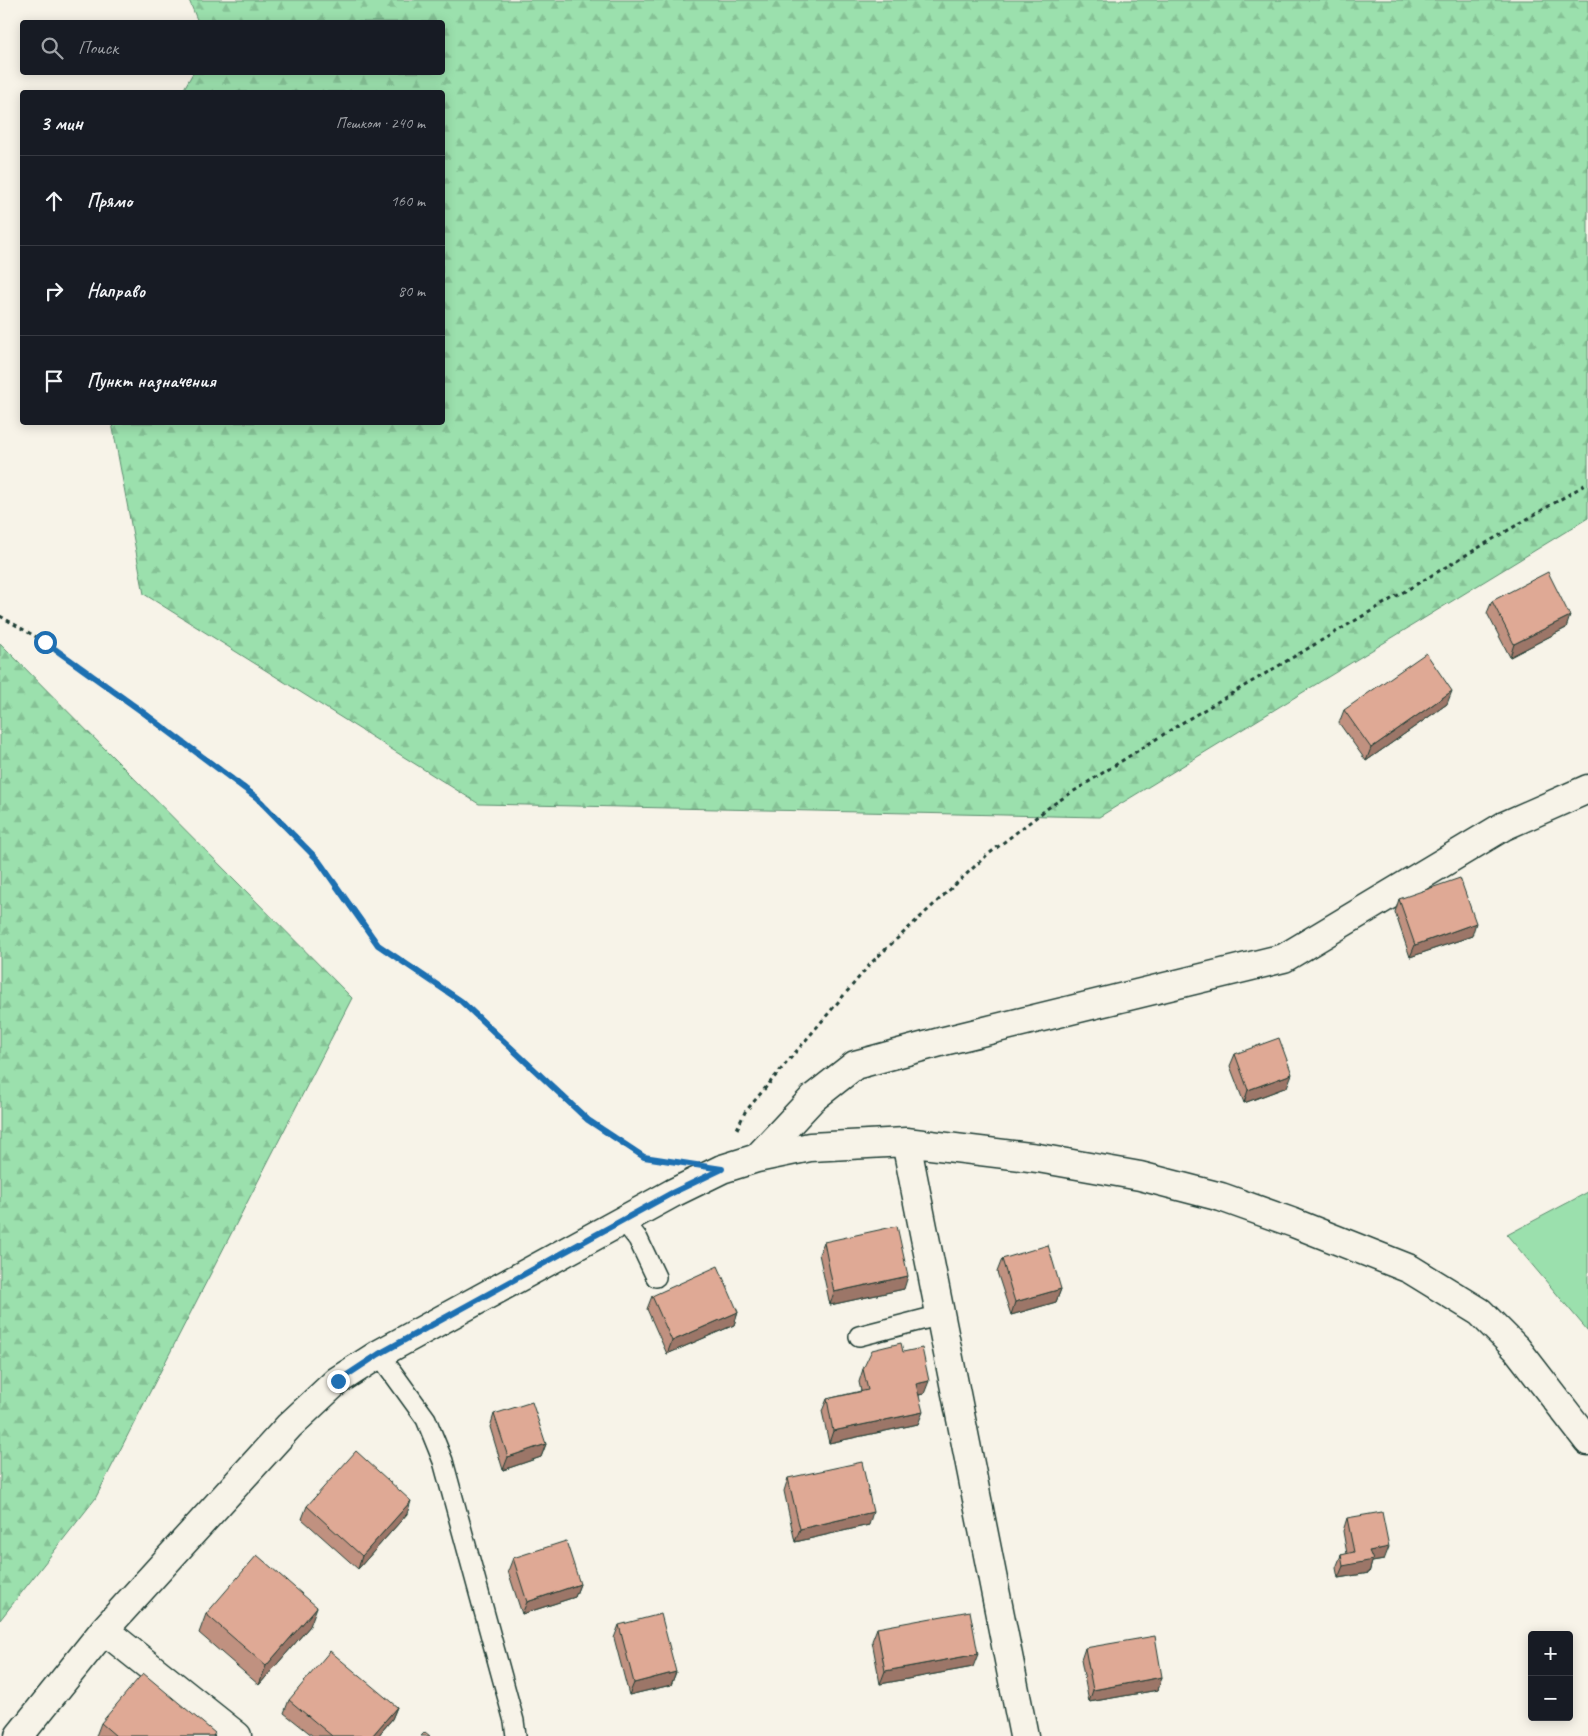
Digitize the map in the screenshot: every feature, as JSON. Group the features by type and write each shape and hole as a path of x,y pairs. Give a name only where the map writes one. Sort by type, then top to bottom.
{"street":[{"path":"757,1158 813,1098 855,1065 1284,958 1504,826 1588,789"},
{"path":"906,1142 1024,1736"},
{"path":"20,1736 104,1630 289,1426 338,1381 379,1354 672,1193 722,1169 757,1158 810,1146 906,1142 1038,1158 1149,1179 1221,1197 1294,1223 1410,1268 1480,1312 1518,1349 1588,1441"},
{"path":"104,1630 237,1736"}],"lane":[{"path":"622,1220 638,1239 656,1277"},
{"path":"859,1336 941,1315"},
{"path":"379,1354 426,1419 443,1462 514,1721 516,1736"}],"path":[{"path":"722,1169 732,1139 745,1112 872,962 986,856 1052,806 1180,724 1588,483"},
{"path":"0,616 45,642 256,797 318,860 378,945 461,1001 588,1120 644,1157 673,1162"}],"green space":[{"path":"189,0 1588,0 1588,518 1099,817 479,804 144,594 112,425 445,425 445,90 183,90 192,75 445,75 445,20 197,20"},
{"path":"0,643 352,998 95,1499 0,1620"},
{"path":"1588,1192 1588,1331 1507,1235"}],"building":[{"path":"1548,572 1570,616 1514,644 1492,601"},
{"path":"1426,653 1452,691 1371,748 1344,710"},
{"path":"1460,878 1476,923 1415,945 1399,899"},
{"path":"1279,1038 1292,1074 1248,1090 1235,1054"},
{"path":"897,1226 908,1276 834,1292 824,1242"},
{"path":"1048,1245 1061,1289 1015,1302 1002,1259"},
{"path":"718,1266 738,1312 672,1341 652,1296"},
{"path":"901,1343 903,1352 922,1348 929,1381 916,1384 923,1412 833,1431 827,1399 868,1390 863,1369 872,1350"},
{"path":"532,1402 546,1444 508,1457 494,1414"},
{"path":"356,1451 411,1501 362,1556 307,1506"},
{"path":"862,1462 873,1512 800,1529 788,1478"},
{"path":"1382,1512 1389,1547 1369,1551 1373,1560 1343,1566 1341,1555 1354,1552 1347,1518"},
{"path":"566,1541 580,1584 527,1602 513,1558"},
{"path":"257,1555 317,1607 266,1666 206,1614"},
{"path":"970,1611 978,1654 885,1671 877,1628"},
{"path":"661,1614 676,1672 634,1683 619,1625"},
{"path":"1155,1636 1162,1677 1093,1690 1085,1648"},
{"path":"330,1651 397,1707 372,1736 332,1736 289,1700"},
{"path":"143,1673 215,1733 213,1736 116,1736 101,1723"},
{"path":"425,1732 430,1736 421,1736"}],"route":[{"path":"45,642 256,797 318,860 378,945 461,1001 588,1120 644,1157 722,1169 672,1193 379,1354 338,1381"}]}
